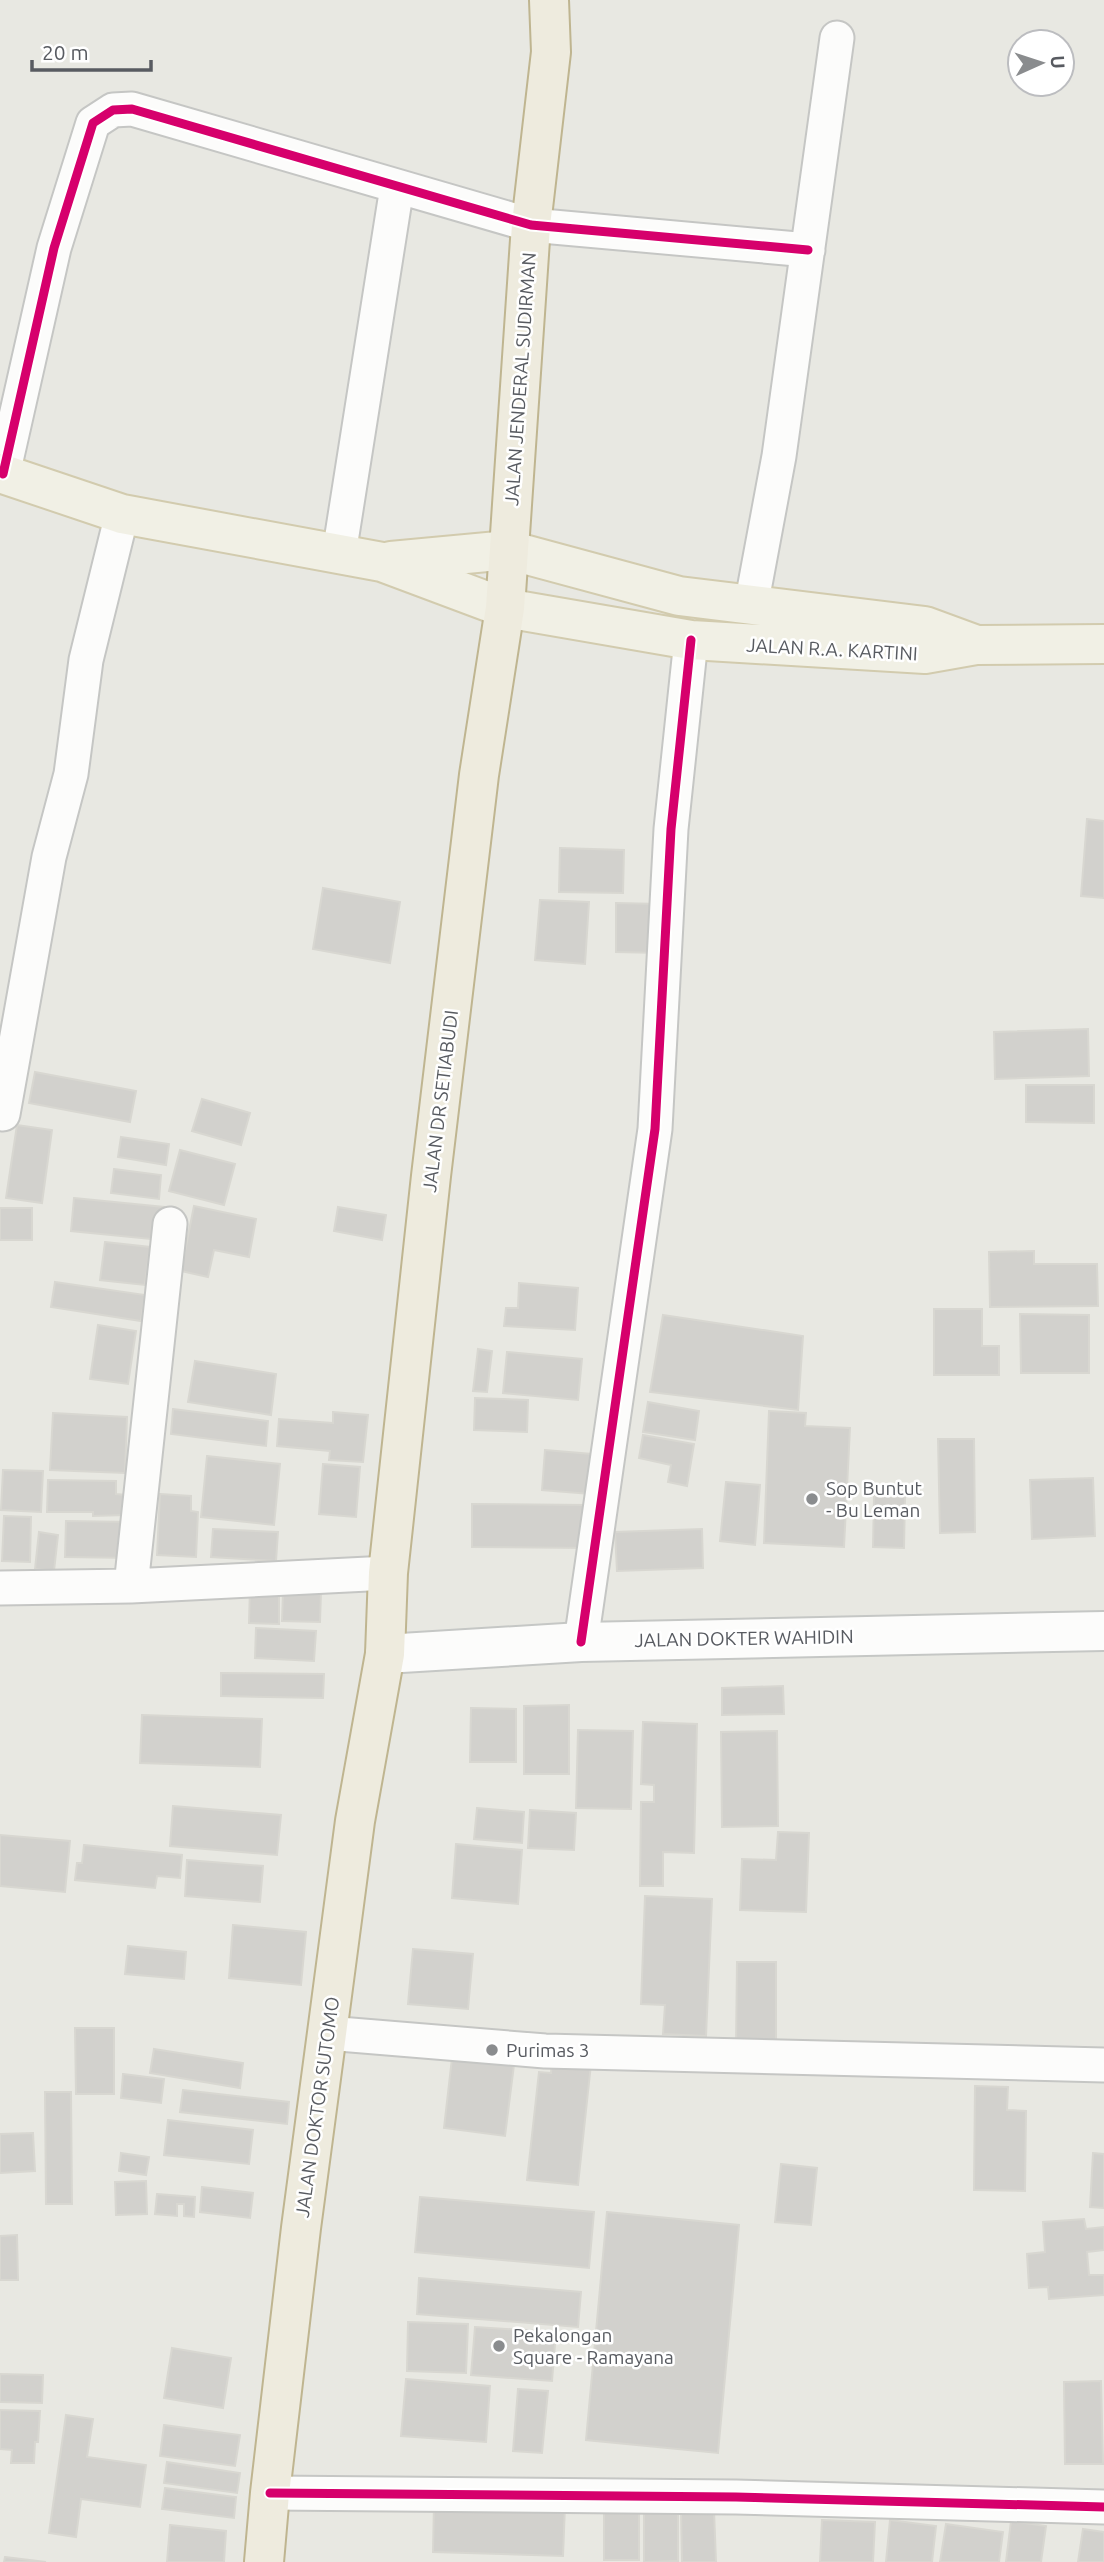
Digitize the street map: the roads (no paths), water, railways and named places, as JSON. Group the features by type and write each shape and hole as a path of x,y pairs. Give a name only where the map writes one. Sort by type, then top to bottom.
{"highway":[{"name":"JALAN JENDERAL SUDIRMAN","path":"509,550 531,225 551,52 549,0"},
{"name":"JALAN DR SETIABUDI","path":"385,1654 388,1573 431,1176 478,789 505,608 509,550"},
{"name":"JALAN DOKTOR SUTOMO","path":"264,2562 270,2493 355,1821 385,1654"}],"main road":[{"path":"1,474 122,514 382,562 509,550"},
{"name":"JALAN R.A. KARTINI","path":"509,550 679,596 925,626 976,645"},
{"name":"JALAN R.A. KARTINI","path":"382,562 505,608 691,640 925,654 976,645"},
{"path":"976,645 1104,644"}],"street":[{"path":"751,606 779,456 837,38"},
{"path":"1,474 54,248 93,123 113,110 132,109 531,225 808,250"},
{"path":"340,554 397,187"},
{"path":"3,1114 49,857 71,774 86,660 122,514"},
{"path":"581,1642 655,1129 671,829 691,640"},
{"path":"131,1586 170,1224"},
{"path":"0,1588 131,1586 388,1573"},
{"name":"JALAN DOKTER WAHIDIN","path":"385,1654 581,1642 1104,1631"},
{"path":"327,2033 545,2051 1104,2065"},
{"path":"270,2493 736,2497 1104,2507"}],"place":[{"name":"Sop Buntut - Bu Leman","path":"812,1499"},
{"name":"Purimas 3","path":"492,2050"},
{"name":"Pekalongan Square - Ramayana","path":"499,2346"}]}
